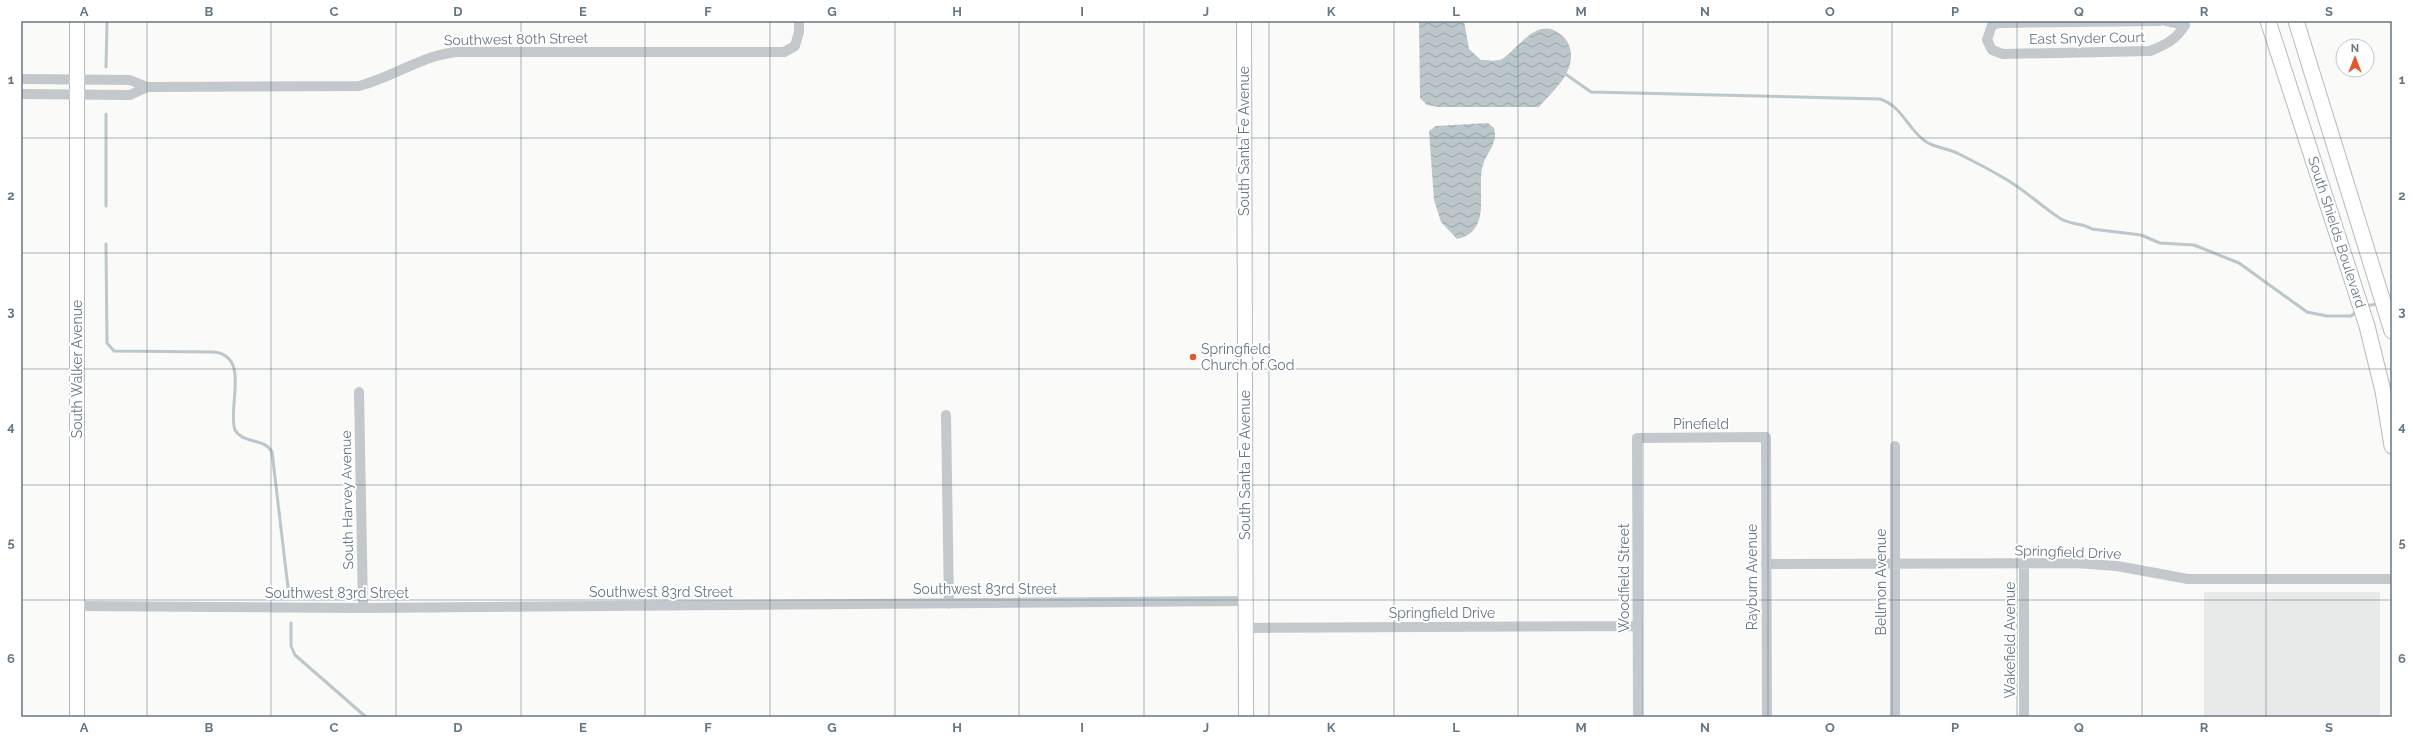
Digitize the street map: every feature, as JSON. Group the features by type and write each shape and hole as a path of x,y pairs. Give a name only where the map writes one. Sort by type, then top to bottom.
{"main road":[{"name":"South Walker Avenue","path":"77,21 77,717"},
{"name":"South Santa Fe Avenue","path":"1244,21 1246,717"},
{"name":"South Shields Boulevard","path":"2268,21 2367,326 2383,391 2392,446"},
{"name":"South Shields Boulevard","path":"2296,21 2348,193 2392,331"},
{"path":"2327,201 2348,193"}],"street":[{"name":"Southwest 80th Street","path":"21,79 130,80 147,87 359,86 375,82 436,54 456,52 784,52 795,46 799,32 799,21"},
{"name":"East Snyder Court","path":"2160,21 2000,23 1992,25 1987,40 1992,50 2003,54 2150,51 2167,44 2179,36 2189,23"},
{"path":"2166,21 2189,23"},
{"name":"Southwest 80th Street","path":"21,94 130,95 147,87"},
{"name":"South Harvey Avenue","path":"360,392 363,608"},
{"path":"946,415 949,604"},
{"name":"Pinefield","path":"1637,438 1766,437"},
{"name":"Rayburn Avenue","path":"1766,437 1767,717"},
{"name":"Woodfield Street","path":"1637,438 1638,717"},
{"name":"Bellmon Avenue","path":"1895,446 1895,717"},
{"name":"Springfield Drive","path":"1766,564 2024,563 2117,566 2169,576 2205,579 2392,579"},
{"name":"Wakefield Avenue","path":"2024,563 2024,717"},
{"name":"Southwest 83rd Street","path":"77,606 363,608 1246,601"},
{"name":"Springfield Drive","path":"1245,628 1638,626"}],"shaded area":[{"path":"2204,592 2380,592 2380,717 2204,717"}],"water":[{"path":"1419,21 1464,21 1469,49 1481,60 1495,61 1502,59 1536,31 1552,29 1562,35 1568,43 1571,57 1570,65 1567,73 1557,87 1539,107 1438,107 1427,105 1420,98"},
{"path":"1488,123 1494,128 1495,138 1484,162 1482,172 1480,217 1476,227 1469,234 1457,239 1441,222 1434,200 1429,131 1436,126"}],"waterway":[{"path":"106,67 107,21"},
{"path":"1564,73 1591,92 1880,99 1888,102 1894,107 1913,130 1928,143 1955,152 1999,175 2065,221 2092,229 2141,235 2160,243 2194,245 2239,263 2307,312 2327,316 2351,316 2358,310"},
{"path":"106,114 106,206"},
{"path":"106,244 107,343 114,351 214,352 225,356 232,363 235,373 233,420 235,430 243,437 264,445 272,452 289,596"},
{"path":"2364,306 2378,304"},
{"path":"291,623 291,646 295,655 366,717"}],"place":[{"name":"Springfield Church of God","path":"1193,357"}]}
